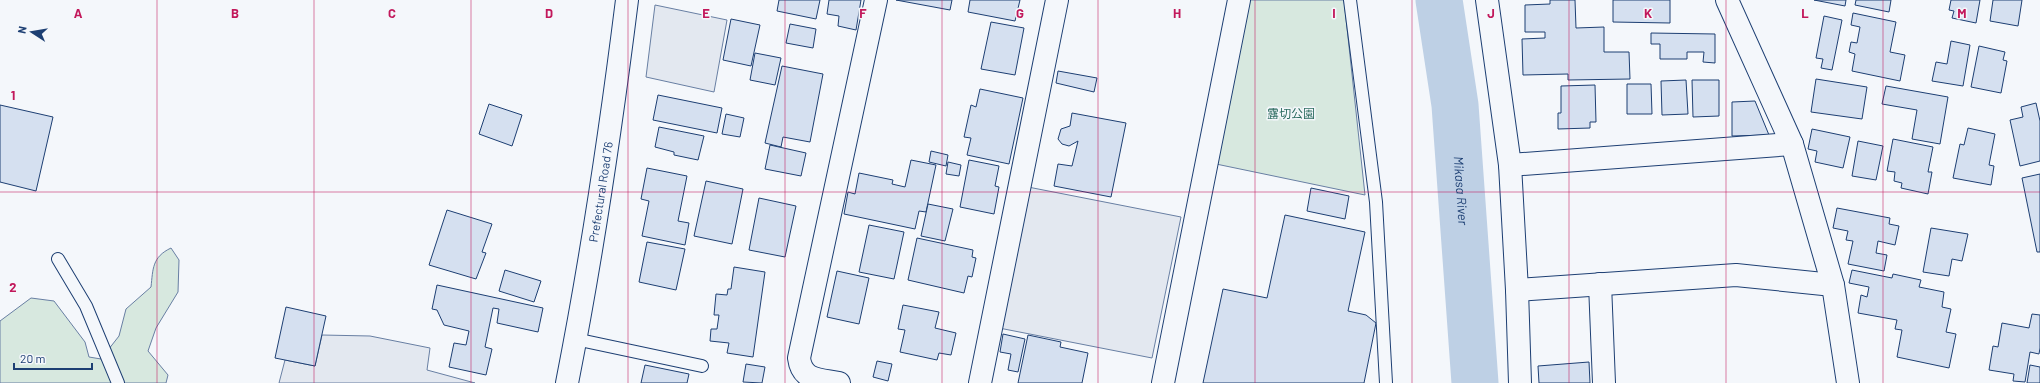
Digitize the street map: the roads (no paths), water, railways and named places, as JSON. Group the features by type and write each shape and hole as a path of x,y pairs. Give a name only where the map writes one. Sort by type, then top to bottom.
{"street":[{"name":"Prefectural Road 76","path":"567,383 616,90 628,0"},
{"path":"839,383 809,377 800,369 799,358 876,0"},
{"path":"980,383 1057,0"},
{"path":"1163,383 1239,0"},
{"path":"1487,0 1510,165 1517,290 1520,383"},
{"path":"1727,0 1792,144 1833,285 1848,383"},
{"path":"1510,165 1792,144"},
{"path":"1517,290 1736,276 1833,285"},
{"path":"1600,284 1604,383"}],"lane":[{"path":"1350,0 1376,202 1386,383"},
{"path":"58,259 86,306 118,383"},
{"path":"575,339 702,366"}],"waterway":[{"name":"Mikasa River","path":"1439,0 1455,105 1475,383"}],"park label":[{"name":"露切公園","path":"1291,113"}]}
